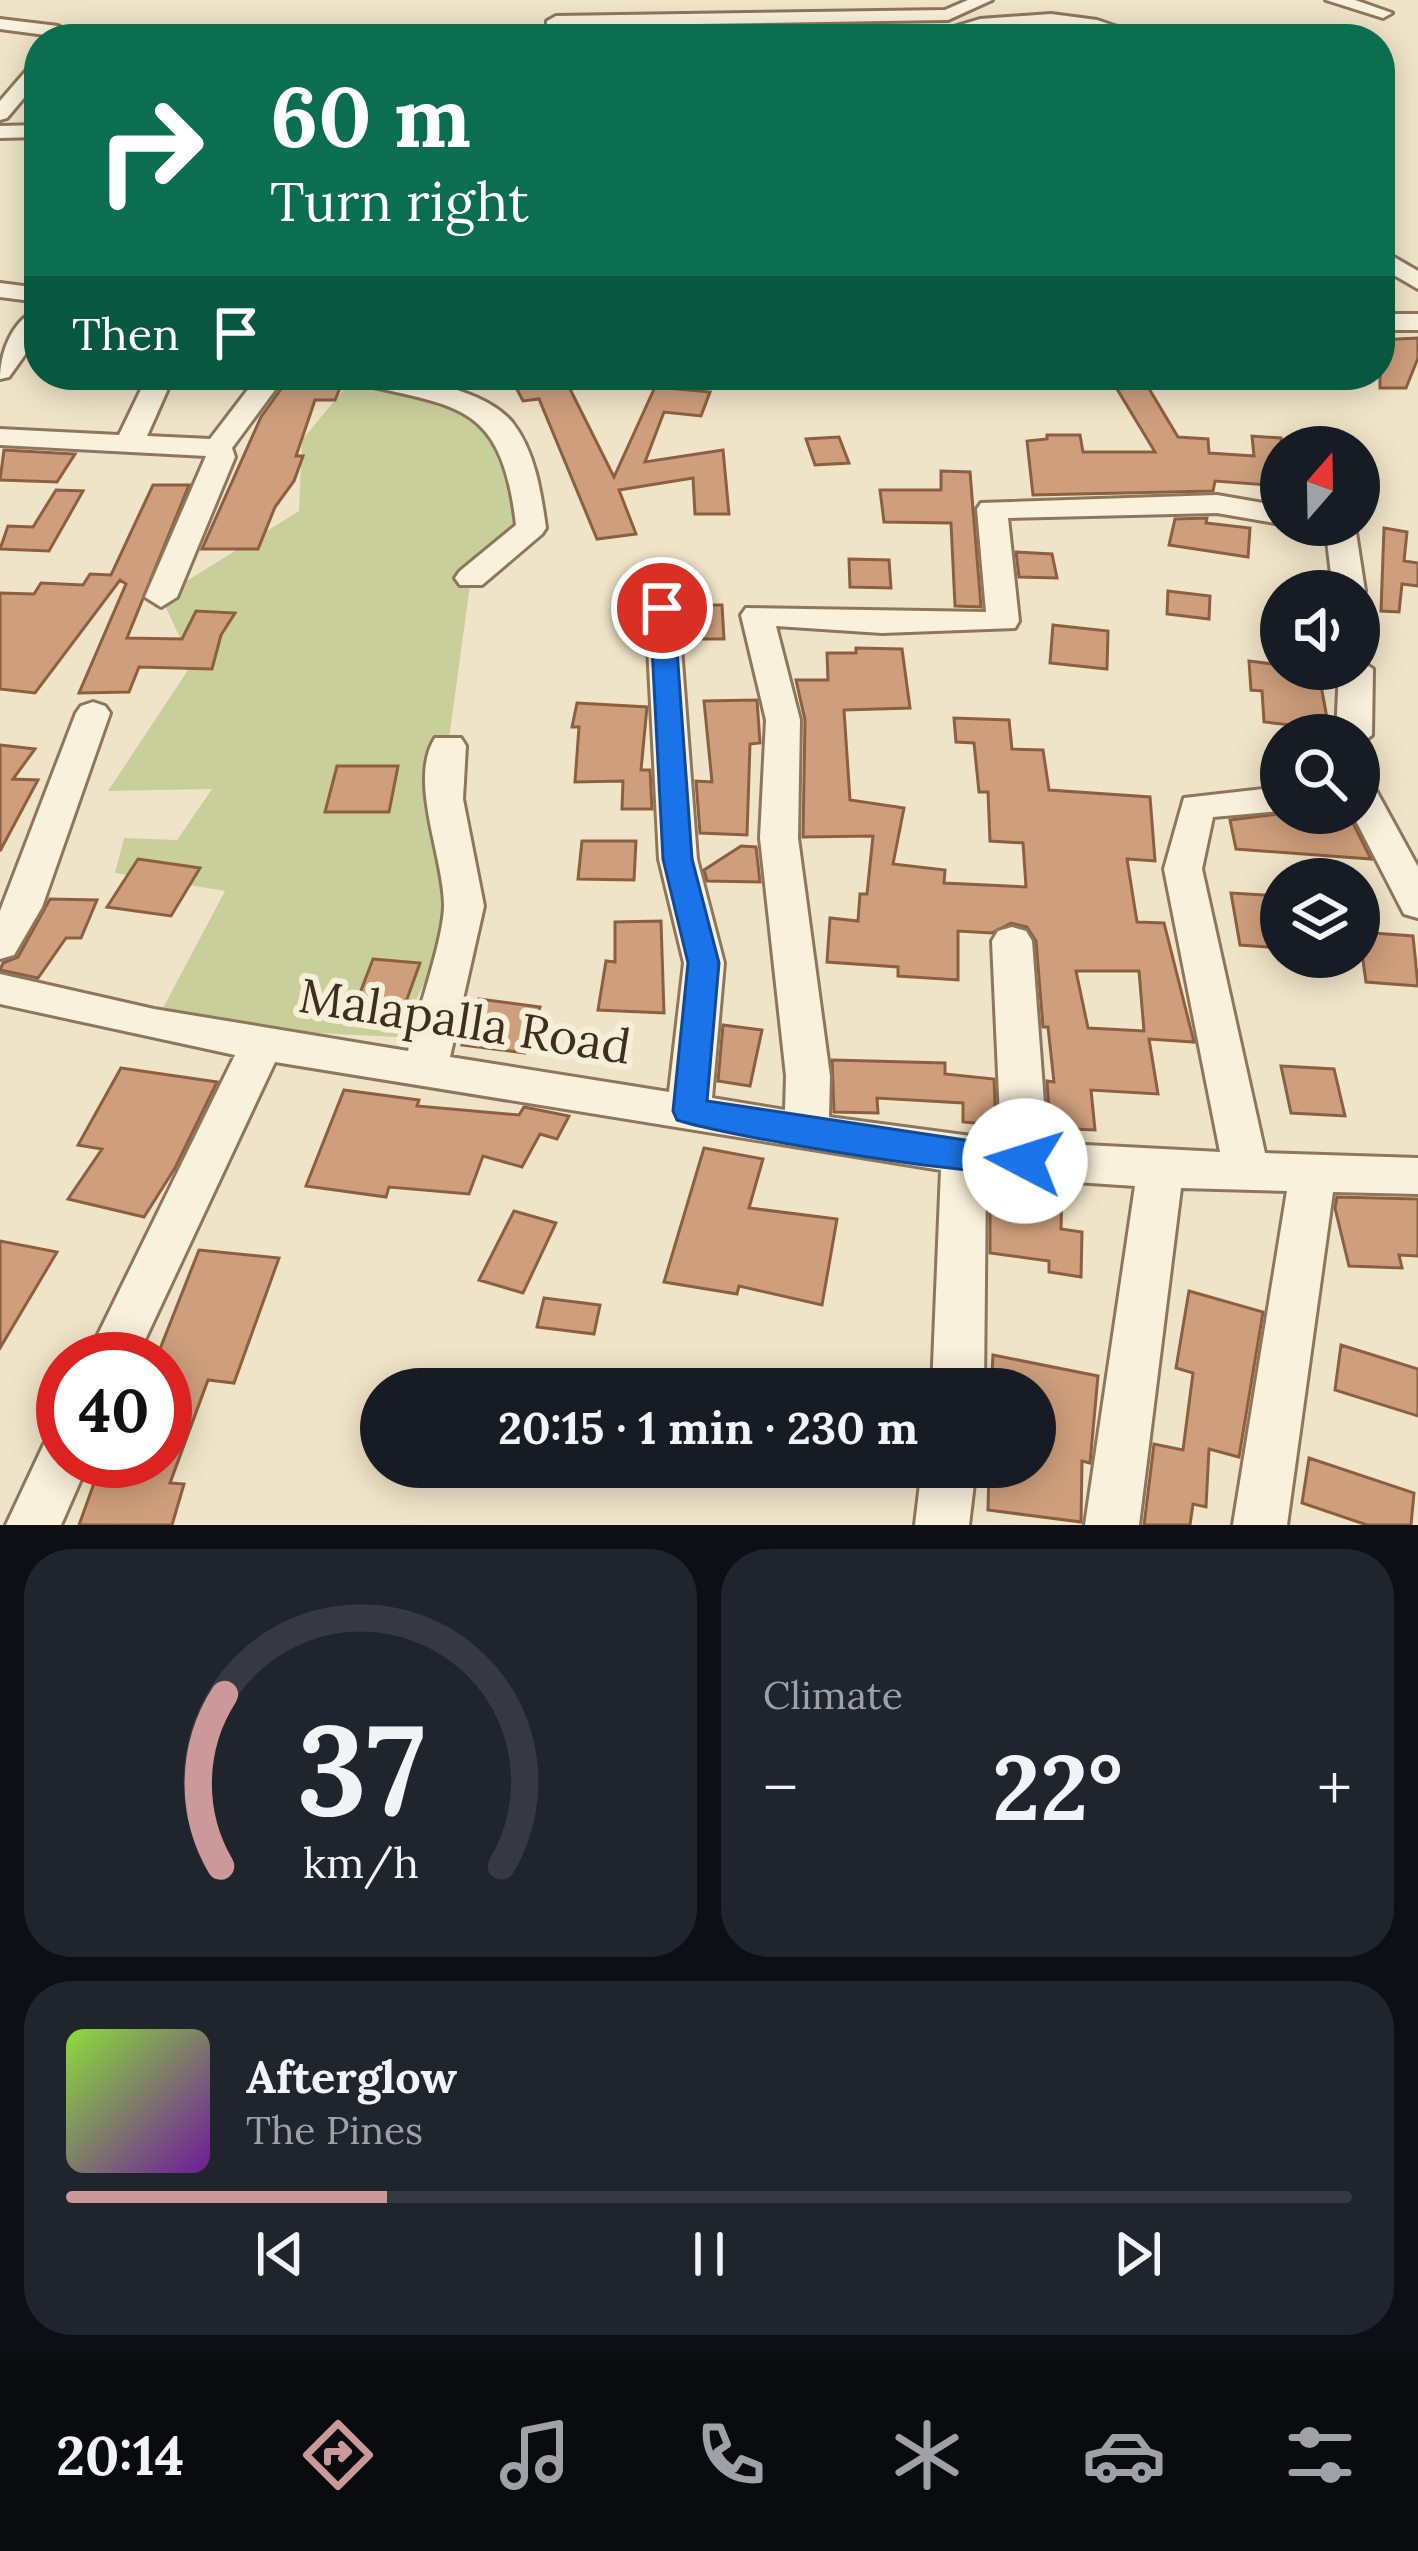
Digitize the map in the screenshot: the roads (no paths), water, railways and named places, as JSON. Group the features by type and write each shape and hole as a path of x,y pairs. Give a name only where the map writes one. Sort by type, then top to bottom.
{"street":[{"path":"772,18 792,0"},
{"path":"960,24 983,0"},
{"path":"1335,0 1383,13"},
{"path":"556,24 772,18 899,7 945,24"},
{"path":"992,24 1036,19 1088,24"},
{"path":"4,359 24,335"},
{"path":"130,442 154,390"},
{"path":"218,448 262,390"},
{"path":"411,390 461,404 499,424 525,482 531,528 471,578"},
{"path":"0,437 218,448"},
{"path":"161,597 221,457 218,448"},
{"path":"806,1130 808,1076 779,838 783,720 757,615 882,622 1003,621 992,509 1217,504 1260,511"},
{"path":"662,608 678,859 704,963 689,1111"},
{"path":"0,945 22,908 92,713"},
{"path":"424,1070 464,906 446,799 448,746"},
{"path":"1246,1169 1183,869 1197,806 1260,801"},
{"path":"1380,831 1418,904"},
{"path":"1012,941 1025,1161"},
{"name":"Malapalla Road","path":"0,989 262,1044 964,1156 1160,1169 1418,1176"},
{"path":"124,1332 262,1044"},
{"path":"959,1368 964,1156"},
{"path":"1112,1525 1160,1169"},
{"path":"1260,1525 1313,1171"},
{"path":"33,1525 50,1488"},
{"path":"943,1525 947,1488"}]}
